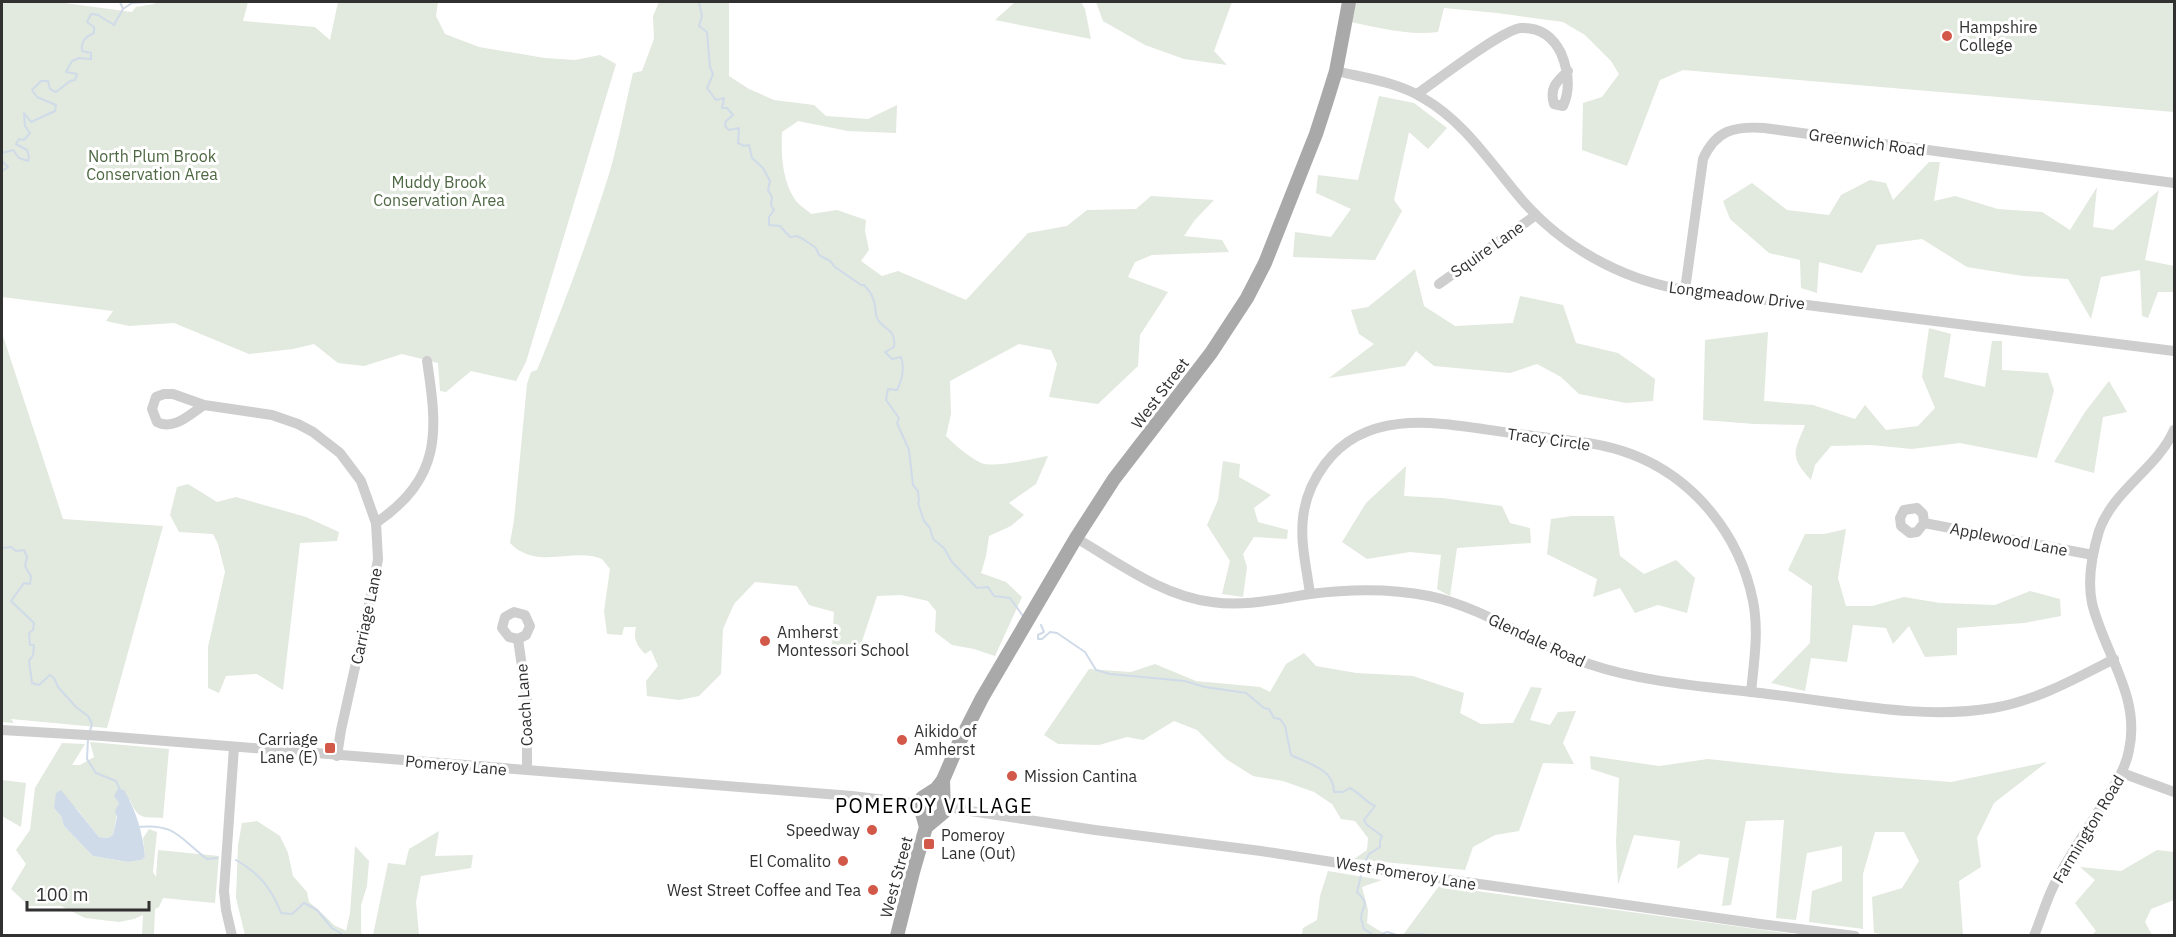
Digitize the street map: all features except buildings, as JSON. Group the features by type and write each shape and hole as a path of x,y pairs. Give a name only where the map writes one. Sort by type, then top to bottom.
{"main road":[{"name":"West Street","path":"897,936 935,820 945,808 942,792 943,780 982,698 1076,538 1114,479 1211,353 1247,298 1281,226 1316,134 1336,71 1349,2"},
{"name":"West Street","path":"935,820 918,809 920,802 943,780"},
{"path":"927,795 938,794 944,800"}],"street":[{"path":"1417,94 1499,37 1520,28 1539,30 1551,37 1568,71"},
{"name":"Longmeadow Drive","path":"1336,71 1417,94 1457,123 1536,215 1571,244 1606,264 1647,281 1685,290 2175,351"},
{"name":"Greenwich Road","path":"1685,290 1703,159 1713,141 1734,129 1764,128 2175,183"},
{"name":"Squire Lane","path":"1439,284 1536,215"},
{"path":"376,523 410,495 429,461 435,420 427,360"},
{"name":"Carriage Lane","path":"204,405 272,415 313,432 339,453 356,473 367,494 376,523 378,545 376,571 337,756"},
{"name":"Tracy Circle","path":"1310,594 1302,530 1308,495 1316,476 1329,460 1343,445 1360,434 1394,423 1430,422 1592,444 1630,454 1658,466 1692,491 1724,527 1743,566 1753,602 1756,636 1751,692"},
{"name":"Farmington Road","path":"2034,936 2054,885 2122,773 2130,750 2131,717 2126,690 2092,602 2090,582 2092,555 2110,509 2173,437"},
{"name":"Applewood Lane","path":"1924,523 2092,555"},
{"name":"Glendale Road","path":"1076,538 1155,584 1194,599 1215,603 1246,604 1310,594 1379,590 1429,596 1472,609 1559,652 1592,665 1644,678 1916,712 1962,712 1996,708 2058,687 2114,659"},
{"name":"Coach Lane","path":"518,639 527,701 527,770"},
{"name":"Pomeroy Lane","path":"2,730 527,770 918,809"},
{"path":"232,936 224,891 234,747"},
{"path":"2122,773 2175,792"},
{"name":"West Pomeroy Lane","path":"944,800 957,809 1095,830 1261,850 1423,876 1855,936"},
{"path":"935,820 957,809"}],"green space":[{"path":"2,2 57,2 132,12 136,7 156,2 248,2 243,21 315,27 330,40 338,2 438,2 436,16 445,34 479,47 545,58 575,60 600,55 616,64 526,362 516,381 471,371 446,392 440,391 438,363 402,354 364,366 338,363 314,344 249,354 174,323 129,326 106,321 113,311 2,297"},
{"path":"659,2 729,2 729,76 749,89 774,100 814,105 826,116 868,119 897,105 896,133 848,131 798,121 782,132 785,174 795,200 811,214 837,210 866,220 865,231 869,250 861,261 882,276 898,271 966,300 1028,233 1067,226 1087,210 1136,209 1151,196 1214,200 1194,221 1184,236 1222,240 1229,252 1152,255 1135,262 1128,277 1168,292 1140,335 1138,366 1098,404 1049,397 1057,364 1051,350 1019,344 950,381 951,414 946,436 967,454 987,464 1014,463 1048,456 1036,484 1009,503 1024,515 1011,526 989,536 981,573 1006,582 1022,597 995,656 952,645 935,632 936,611 928,601 901,595 877,596 860,647 832,645 834,612 809,605 797,586 755,582 734,604 723,629 721,674 699,696 679,700 647,696 646,681 658,666 651,650 645,654 638,645 635,639 636,627 624,627 622,635 607,634 604,611 610,569 602,559 579,555 532,556 510,543 527,384 531,372 537,370 547,346 594,221 610,171 633,73 642,71 654,39 653,16"},
{"path":"1015,2 1081,2 1085,9 1091,39 995,20"},
{"path":"1096,2 1232,2 1214,51 1227,65 1184,59 1145,45 1103,21"},
{"path":"1349,2 2174,2 2174,112 1683,70 1660,80 1627,166 1582,150 1583,103 1602,97 1619,74 1611,61 1585,35 1563,22 1444,8 1438,32 1403,32 1346,21"},
{"path":"1379,96 1414,103 1447,128 1428,149 1409,132 1394,200 1402,211 1375,260 1293,257 1295,232 1331,237 1351,209 1316,193 1318,175 1358,180"},
{"path":"1929,162 1940,162 1934,201 1955,196 1998,209 2042,212 2070,230 2097,187 2093,227 2113,230 2159,190 2145,260 2174,266 2174,292 2158,292 2148,318 2142,316 2140,270 2101,277 2091,319 2068,279 2023,276 1967,267 1922,239 1877,245 1862,273 1819,262 1817,293 1801,288 1800,260 1769,253 1730,219 1723,201 1752,183 1787,210 1829,215 1841,195 1870,180 1886,183 1893,200"},
{"path":"1415,269 1424,306 1455,326 1513,323 1520,296 1563,305 1576,343 1618,353 1655,379 1653,401 1626,403 1579,394 1561,377 1537,364 1510,373 1434,366 1416,351 1405,366 1329,378 1374,344 1359,334 1351,310 1368,307"},
{"path":"1929,328 1951,334 1944,377 1985,387 1992,341 2002,341 2002,370 2048,373 2054,390 2037,458 1960,443 1912,449 1871,445 1831,446 1815,465 1811,480 1796,459 1796,448 1805,425 1703,420 1705,340 1768,332 1764,401 1813,405 1855,419 1865,405 1886,430 1918,426 1935,408 1922,377"},
{"path":"2,333 63,519 163,526 107,728 11,719 14,723 2,722"},
{"path":"2109,381 2127,412 2103,417 2094,473 2054,462 2085,412"},
{"path":"1223,461 1240,464 1239,477 1271,495 1254,508 1258,522 1288,530 1287,539 1254,537 1243,554 1247,567 1243,597 1222,594 1230,561 1207,525 1218,500"},
{"path":"1406,466 1404,496 1442,498 1502,506 1510,523 1530,528 1531,543 1457,548 1450,596 1437,589 1441,555 1410,552 1367,559 1342,542 1366,503"},
{"path":"188,484 217,502 236,497 306,517 339,532 337,541 300,543 283,690 257,674 226,676 219,693 208,688 208,647 225,572 213,534 179,532 170,515 177,487"},
{"path":"1572,516 1614,516 1620,556 1644,574 1676,560 1695,578 1687,613 1658,605 1635,613 1620,588 1593,597 1597,579 1547,554 1551,519"},
{"path":"1846,529 1838,578 1846,606 1872,606 1904,597 1940,603 1995,605 2030,591 2060,599 2061,616 2024,623 1957,628 1957,655 1925,657 1909,626 1893,644 1886,628 1853,625 1847,662 1811,658 1805,691 1771,683 1810,643 1812,586 1788,570 1805,534 1824,534"},
{"path":"1304,653 1316,666 1356,673 1413,676 1464,693 1460,713 1481,724 1513,723 1531,687 1542,688 1530,720 1550,725 1558,712 1576,711 1563,743 1574,764 1543,763 1519,831 1495,835 1473,847 1465,870 1354,859 1367,850 1368,838 1355,821 1341,819 1332,804 1314,792 1283,781 1253,776 1226,759 1197,730 1174,721 1143,740 1127,737 1099,745 1058,744 1044,735 1089,669 1131,672 1155,664 1196,681 1260,687 1270,692 1286,664"},
{"path":"90,742 169,749 163,818 142,816 130,800 119,803 113,835 108,838 99,837 76,808 55,809 61,816 64,826 93,856 127,862 141,860 145,857 143,838 149,829 157,832 153,872 156,877 158,850 219,856 215,903 163,898 159,907 155,909 154,935 142,935 143,915 119,922 85,918 61,906 29,906 11,889 26,864 16,850 30,830 35,788 62,743 85,744 72,765 80,765 94,757"},
{"path":"1590,756 1659,766 1708,759 1951,782 2047,762 1994,803 1977,838 1981,867 1959,881 1963,935 1897,936 1874,933 1872,897 1902,888 1919,861 1904,832 1875,832 1863,874 1863,929 1809,922 1812,891 1842,881 1842,846 1807,853 1796,920 1776,918 1784,820 1746,821 1731,905 1722,906 1729,858 1699,854 1677,869 1680,841 1634,835 1618,885 1616,842 1619,778 1591,769"},
{"path":"2,780 26,783 21,827 2,816"},
{"path":"257,821 280,836 288,853 293,876 307,892 309,902 334,925 346,931 350,913 355,846 369,861 367,886 361,905 361,933 364,935 245,935 236,898 238,845 242,823"},
{"path":"439,831 435,856 473,855 471,868 421,876 416,902 419,935 373,935 388,863 405,865 409,849"},
{"path":"2157,850 2174,852 2174,900 2151,909 2145,922 2152,935 2092,935 2096,931 2075,903 2095,880 2080,867 2121,871"},
{"path":"1328,871 1382,880 1362,887 1368,910 1367,923 1383,933 1382,935 1302,935 1303,928 1317,920 1320,896"},
{"path":"1439,886 1801,935 1403,935"}],"water":[{"path":"118,789 124,790 138,822 145,857 141,860 128,862 93,856 64,826 61,816 54,808 56,793 61,790 99,837 108,838 113,835 117,817 115,811 119,803 114,796"}],"waterway":[{"path":"2,153 13,150 19,158 28,161 27,150 16,144 19,139 24,140 30,133 25,126 24,113 31,122 55,111 56,105 37,97 32,90 41,81 48,81 50,89 56,92 70,81 75,80 77,74 66,72 72,61 79,58 91,59 91,53 82,51 84,40 94,33 94,27 87,22 91,14 98,15 114,25 123,9 120,2"},
{"path":"123,9 132,3 148,2"},
{"path":"699,2 702,16 699,26 707,32 710,67 713,74 707,88 716,100 724,98 722,108 727,108 733,115 726,121 725,126 729,130 739,128 738,143 744,146 749,145 752,158 763,168 770,181 768,190 772,197 771,205 774,210 769,217 769,225 780,226 790,237 797,236 803,239 816,248 819,255 864,285 873,297 878,320 892,333 894,347 885,352 892,359 901,357 903,365 897,390 888,389 886,400 899,418 897,423 909,450 913,485 918,491 918,503 933,539 944,548 952,562 977,588 988,587 994,596 1010,598 1023,616"},
{"path":"2,161 8,167 2,171"},
{"path":"2,548 11,547 16,551 24,550 27,557 25,566 31,576 30,584 24,583 11,601 34,623 33,630 29,633 30,645 34,645 33,655 29,661 32,683 39,685 50,675 54,678 58,687 76,707 88,716 92,724 90,731"},
{"path":"1041,625 1044,632 1038,635 1038,639 1042,639 1050,632 1057,633 1085,652 1096,670 1110,674 1185,681 1205,687 1246,693 1264,708 1269,709 1274,718 1280,719 1285,726 1291,755 1325,773 1333,784 1334,792 1343,792 1350,788 1375,806 1364,820 1382,836 1380,847 1369,854 1366,860"},
{"path":"88,739 87,759 96,773 116,781 120,790"},
{"path":"137,827 150,826 169,830 207,859 217,858"},
{"path":"236,860 264,882 281,913 292,914 304,903 317,910 332,928 345,936"},
{"path":"1361,876 1357,892 1365,903 1361,919 1364,929 1375,936"},
{"path":"1377,936 1387,932 1397,935 1432,936"}],"place":[{"name":"Hampshire College","path":"1947,36"},
{"name":"Amherst Montessori School","path":"765,641"},
{"name":"Aikido of Amherst","path":"902,740"},
{"name":"Carriage Lane (E)","path":"330,748"},
{"name":"Mission Cantina","path":"1012,776"},
{"name":"Speedway","path":"872,830"},
{"name":"Pomeroy Lane (Out)","path":"929,844"},
{"name":"El Comalito","path":"843,861"},
{"name":"West Street Coffee and Tea","path":"873,890"}],"district":[{"name":"POMEROY VILLAGE","path":"934,806"}],"park label":[{"name":"North Plum Brook Conservation Area","path":"152,165"},
{"name":"Muddy Brook Conservation Area","path":"439,191"}]}
